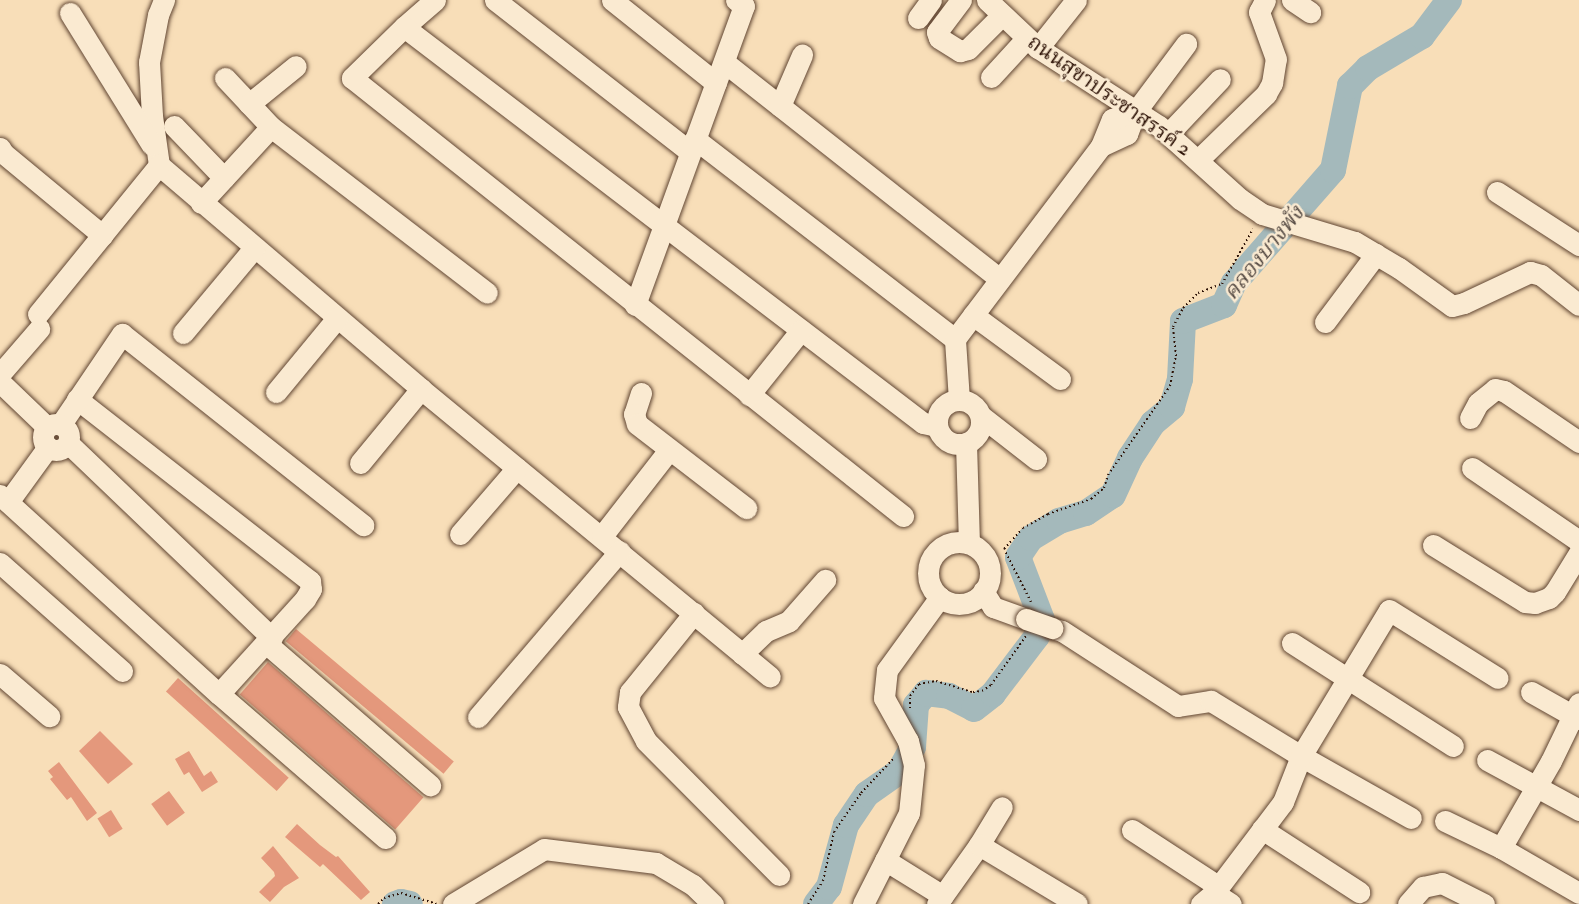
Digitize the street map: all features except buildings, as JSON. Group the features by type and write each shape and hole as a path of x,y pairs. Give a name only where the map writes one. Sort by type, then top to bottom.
{"street":[{"path":"0,374 159,159 152,116 149,62 158,15 164,0"},
{"path":"435,0 352,78 903,516"},
{"path":"495,0 955,339"},
{"path":"612,0 716,83"},
{"path":"635,305 744,6 736,0"},
{"path":"918,18 931,0"},
{"path":"961,0 937,32 939,38 960,51 968,49 994,7"},
{"path":"991,77 1032,44 1076,0"},
{"path":"1198,160 1266,94 1272,83 1276,59 1258,12 1265,0"},
{"path":"1292,0 1310,12"},
{"name":"ถนนสุขาประชาสรรค์ 2","path":"994,7 1032,44 1169,134 1240,199 1262,214 1345,238 1376,254 1452,306 1464,303 1530,272 1541,275 1579,305"},
{"path":"70,13 159,159 201,203 421,389 770,676"},
{"path":"404,27 923,423 937,426"},
{"path":"959,400 955,339 1101,146 1112,119 1136,111 1186,44"},
{"path":"780,106 802,55"},
{"path":"724,62 1000,279"},
{"path":"249,104 296,66"},
{"path":"225,78 271,127 487,293"},
{"path":"1169,134 1220,79"},
{"path":"174,126 224,178"},
{"path":"201,203 271,127"},
{"path":"0,148 3,153 102,235"},
{"path":"1497,192 1579,244"},
{"path":"183,333 254,248"},
{"path":"1324,322 1376,254"},
{"path":"973,315 1060,379"},
{"path":"276,392 337,318"},
{"path":"749,395 801,330"},
{"path":"363,525 122,334 77,399 56,436 4,499 219,694 385,838"},
{"path":"0,382 269,641 430,785"},
{"path":"360,463 421,389"},
{"path":"1470,418 1478,404 1495,389 1504,391 1579,442"},
{"path":"641,393 634,420 669,450 746,508"},
{"path":"77,399 310,580 311,589 305,598 269,641 219,694"},
{"path":"981,416 982,422 977,435 960,443 943,437 937,426 937,418 945,405 959,400 973,404 981,416 1036,459"},
{"path":"960,443 963,543"},
{"path":"602,536 669,450"},
{"path":"460,534 517,468"},
{"path":"1472,468 1579,541"},
{"path":"963,543 984,555 988,564 988,582 983,591 967,602 953,603 940,597 930,584 928,576 931,560 941,547 963,543"},
{"path":"1433,545 1525,602 1535,603 1549,598 1555,592 1579,553"},
{"path":"477,717 620,551"},
{"path":"0,564 122,671"},
{"path":"742,654 766,631 789,621 825,580"},
{"path":"983,591 993,607 1062,631 1178,706 1211,700 1301,756 1411,818"},
{"path":"863,904 909,813 914,765 907,738 884,698 887,670 940,597"},
{"path":"1132,830 1216,897 1283,802 1301,756 1389,610 1498,678"},
{"path":"694,613 630,692 628,707 646,741 779,875"},
{"path":"1292,643 1453,746"},
{"path":"0,674 49,716"},
{"path":"1501,848 1577,713 1531,692"},
{"path":"1487,760 1579,810"},
{"path":"885,860 940,900 979,845 1002,807"},
{"path":"1445,821 1501,848 1579,893"},
{"path":"1262,830 1359,892"},
{"path":"979,845 1077,904"},
{"path":"453,904 544,849 656,864 693,885 713,904"},
{"path":"1408,904 1423,887 1442,883 1484,904"}],"path":[{"path":"808,904 824,881 834,832 861,793 892,762 907,738 910,724 910,696 919,684 936,681 973,692 982,691 991,685 1028,620 1004,549 1023,528 1048,514 1091,499 1104,488 1108,475 1170,386 1176,356 1173,327 1183,308 1198,293 1222,284 1262,214"},
{"path":"378,904 384,898 401,893 436,904"}],"waterway":[{"name":"คลองบางพัง","path":"816,904 829,887 846,825 867,794 899,772 913,747 916,705 926,693 949,696 974,709 993,694 1037,636 1042,620 1018,557 1031,538 1059,521 1086,513 1113,495 1130,458 1153,423 1172,407 1180,379 1183,321 1224,305 1234,283 1333,170 1350,86 1368,68 1422,36 1449,0"},
{"name":"คลองบางพัง","path":"395,904 401,902 410,904"}]}
